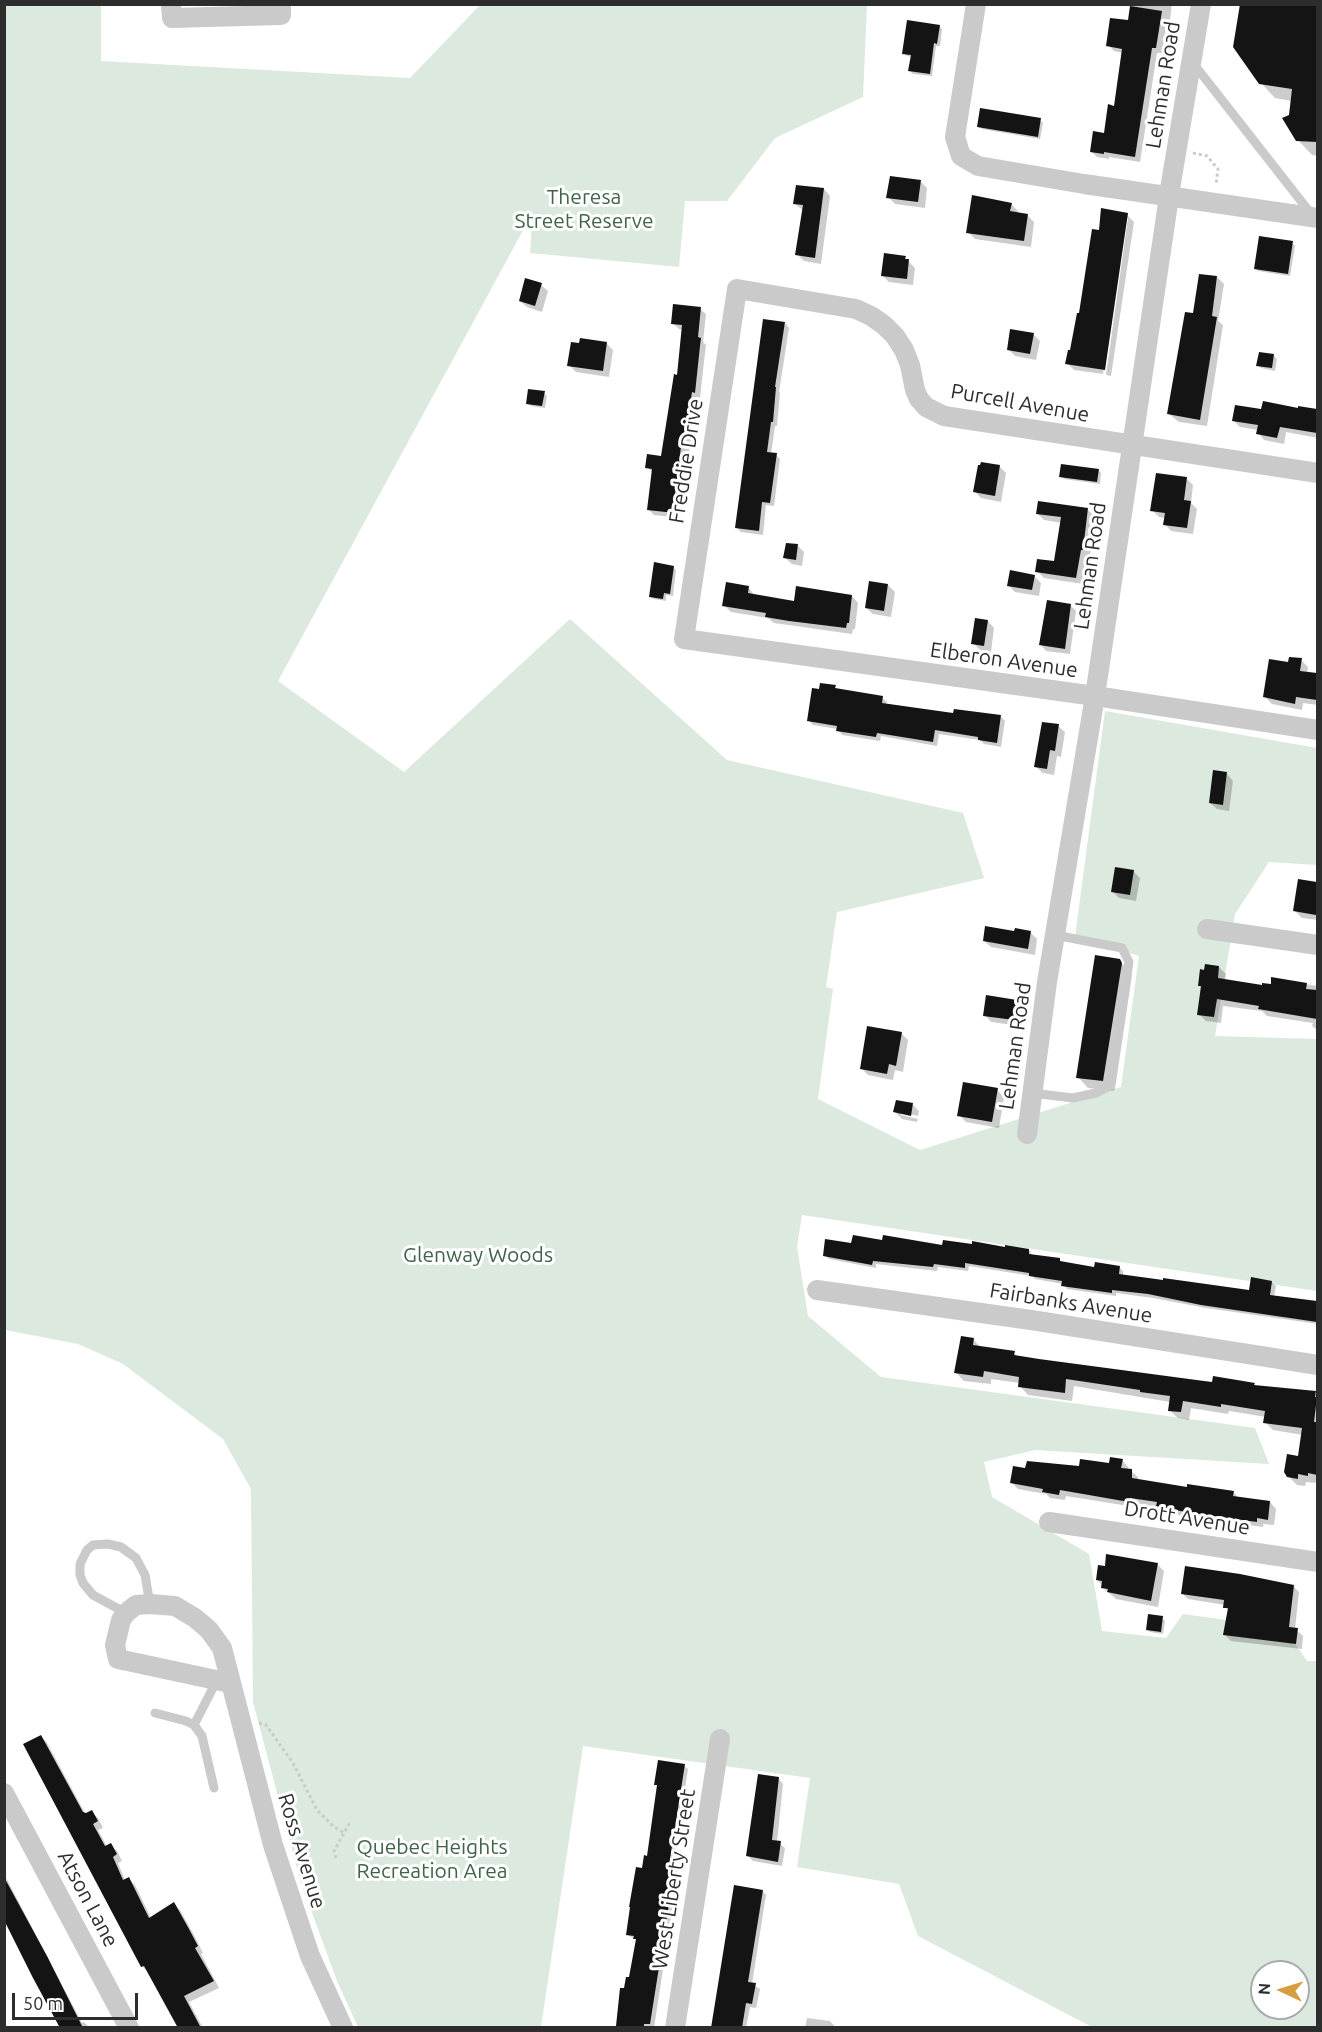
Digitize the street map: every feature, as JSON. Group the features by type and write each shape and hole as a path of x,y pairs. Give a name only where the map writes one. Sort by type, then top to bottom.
{"street":[{"path":"171,4 172,18 281,15 281,4"},
{"path":"976,4 955,137 961,156 978,166 1316,218"},
{"name":"Lehman Road","path":"1027,1134 1055,935 1095,696 1201,4"},
{"name":"Purcell Avenue","path":"737,290 856,309 871,316 895,336 904,350 910,365 915,390 920,399 935,413 944,416 1317,472"},
{"name":"Freddie Drive","path":"684,639 737,290"},
{"name":"Elberon Avenue","path":"684,639 1095,696 1317,730"},
{"path":"1207,929 1317,945"},
{"name":"Fairbanks Avenue","path":"817,1290 1031,1320 1317,1365"},
{"name":"Drott Avenue","path":"1050,1522 1317,1562"},
{"name":"Ross Avenue","path":"126,1612 136,1605 175,1606 209,1630 222,1648 224,1682 273,1845 310,1956 343,2028"},
{"path":"126,1612 121,1620 115,1645 118,1659 224,1682"},
{"name":"West Liberty Street","path":"675,2028 720,1739"},
{"name":"Atson Lane","path":"4,1793 129,2028"}],"lane":[{"path":"1192,61 1316,218"},
{"path":"1032,1093 1073,1098 1096,1093 1106,1088 1111,1080 1127,972 1128,962 1122,948 1055,935"},
{"path":"126,1612 93,1595 83,1583 80,1564 87,1550 93,1545 108,1544 122,1547 136,1558 145,1575 150,1604"},
{"path":"194,1725 224,1682"},
{"path":"155,1713 194,1725 202,1736 214,1788"}],"path":[{"path":"1195,154 1207,156 1218,170 1216,187"},
{"path":"254,1723 266,1725 293,1763 317,1810 333,1826 344,1833"},
{"path":"336,1858 334,1851 349,1824 352,1824"}],"green space":[{"path":"4,5 101,5 101,61 410,78 480,5 867,5 863,97 775,138 727,201 685,201 679,267 530,253 533,212 278,681 404,772 570,619 727,760 963,813 984,878 837,912 826,987 833,989 818,1099 920,1150 1121,1087 1139,956 1075,937 1105,711 1317,748 1317,865 1269,862 1235,914 1215,1036 1317,1039 1317,1291 802,1215 797,1247 808,1316 881,1377 1255,1428 1269,1464 1035,1450 984,1462 992,1497 1089,1554 1102,1631 1166,1638 1183,1614 1284,1628 1307,1661 1317,1661 1317,2027 1092,2027 918,1936 899,1884 797,1867 810,1778 583,1746 541,2027 358,2027 337,1981 300,1880 253,1702 251,1489 223,1439 123,1364 78,1344 5,1330"}],"building":[{"path":"1240,4 1317,4 1317,142 1296,141 1282,118 1289,115 1292,89 1259,84 1233,47"},
{"path":"1130,6 1162,11 1156,48 1152,48 1135,157 1090,152 1093,131 1104,133 1108,104 1114,106 1122,49 1106,46 1110,18 1128,20"},
{"path":"907,20 940,25 937,44 934,43 930,74 908,71 911,55 902,54"},
{"path":"980,108 1041,118 1038,137 977,127"},
{"path":"890,176 921,180 918,202 886,198"},
{"path":"796,185 824,188 815,258 795,255 803,205 793,204"},
{"path":"972,195 1012,203 1010,211 1028,214 1024,241 966,233"},
{"path":"1101,208 1128,213 1105,370 1065,364 1077,313 1079,313 1092,229 1099,230"},
{"path":"1259,236 1293,241 1288,274 1254,269"},
{"path":"884,253 906,256 905,259 909,259 907,279 881,276"},
{"path":"1199,274 1217,276 1212,316 1217,317 1200,420 1167,414 1185,312 1193,313"},
{"path":"525,278 542,283 535,306 519,301"},
{"path":"673,304 701,307 698,337 701,338 695,393 692,392 684,447 681,447 675,513 647,510 652,469 645,468 647,454 661,456 674,374 677,375 682,325 671,324"},
{"path":"763,319 785,322 775,387 773,422 771,422 767,452 777,453 770,503 762,502 759,531 735,528"},
{"path":"1010,329 1034,333 1030,354 1007,350"},
{"path":"580,338 607,342 603,371 567,366 571,342 579,343"},
{"path":"1259,352 1274,354 1272,368 1256,366"},
{"path":"528,389 545,391 542,406 526,404"},
{"path":"1263,401 1317,409 1317,433 1280,427 1277,438 1256,434 1258,425 1232,421 1235,405 1261,409"},
{"path":"981,462 1000,465 995,496 973,492 978,465"},
{"path":"1061,464 1099,469 1097,482 1059,477"},
{"path":"1156,473 1187,477 1184,500 1191,501 1187,528 1163,525 1165,513 1150,511"},
{"path":"1038,501 1088,508 1083,550 1081,550 1076,578 1035,572 1037,559 1054,561 1061,517 1036,514"},
{"path":"786,543 798,544 796,560 783,558"},
{"path":"654,562 674,566 670,594 664,593 663,599 649,597"},
{"path":"1010,570 1035,575 1032,590 1007,586"},
{"path":"869,581 888,584 884,611 865,608"},
{"path":"726,582 749,586 748,593 794,601 796,586 852,595 849,623 846,628 789,621 765,617 766,613 722,606"},
{"path":"1047,600 1071,604 1065,649 1039,645"},
{"path":"975,618 988,620 984,646 971,644"},
{"path":"1289,657 1302,658 1300,671 1317,673 1317,700 1296,697 1295,704 1263,697 1269,659 1288,662"},
{"path":"820,683 836,685 835,688 883,696 882,703 953,713 954,709 1001,715 997,743 978,740 978,737 935,730 933,742 877,733 876,737 836,731 837,726 807,721 812,688 819,689"},
{"path":"1042,722 1059,724 1055,751 1050,750 1047,769 1034,767"},
{"path":"1213,770 1227,772 1223,805 1209,803"},
{"path":"1115,867 1134,870 1130,895 1111,892"},
{"path":"1298,879 1317,882 1316,915 1293,911"},
{"path":"985,926 1014,931 1015,928 1031,931 1028,949 983,941"},
{"path":"1095,955 1120,959 1122,963 1103,1081 1076,1078"},
{"path":"1205,964 1219,966 1218,978 1262,985 1262,983 1271,984 1271,977 1307,983 1306,989 1317,990 1317,1019 1217,999 1214,1017 1197,1015 1201,986 1198,986 1200,969 1204,970"},
{"path":"986,995 1017,1000 1014,1020 983,1016"},
{"path":"867,1026 902,1032 896,1066 889,1064 887,1074 860,1069"},
{"path":"963,1082 998,1088 992,1122 957,1116"},
{"path":"896,1100 913,1103 911,1116 893,1112"},
{"path":"853,1235 882,1240 883,1235 942,1245 943,1240 972,1244 972,1241 1005,1247 1005,1245 1029,1249 1029,1254 1060,1258 1060,1261 1094,1267 1095,1262 1120,1266 1119,1274 1249,1290 1251,1277 1272,1281 1270,1295 1317,1301 1317,1322 1201,1305 1148,1294 1112,1290 1112,1293 1061,1286 1062,1281 1029,1276 1029,1273 965,1263 965,1268 873,1261 872,1265 823,1256 825,1239 851,1243"},
{"path":"961,1336 974,1338 973,1345 1015,1351 1014,1355 1039,1359 1212,1382 1213,1376 1255,1383 1254,1385 1316,1391 1314,1422 1317,1422 1317,1475 1298,1474 1298,1479 1287,1477 1284,1472 1287,1454 1298,1456 1302,1428 1263,1423 1265,1411 1183,1401 1181,1412 1168,1411 1170,1396 1140,1392 1140,1390 1066,1379 1065,1393 1018,1387 1019,1377 984,1371 983,1377 954,1373"},
{"path":"1110,1457 1123,1459 1121,1468 1132,1469 1132,1478 1187,1487 1187,1484 1234,1491 1233,1496 1270,1501 1268,1520 1257,1518 1257,1522 1185,1512 1156,1506 1157,1502 1130,1498 1129,1502 1060,1490 1059,1495 1042,1492 1043,1489 1010,1483 1013,1466 1025,1468 1027,1461 1079,1466 1080,1459 1109,1463"},
{"path":"1106,1554 1158,1563 1151,1601 1107,1592 1108,1589 1101,1588 1102,1581 1096,1580 1098,1565 1105,1566"},
{"path":"1185,1566 1294,1585 1289,1627 1298,1628 1296,1644 1223,1635 1228,1608 1223,1608 1224,1600 1181,1594"},
{"path":"1148,1614 1163,1616 1161,1632 1146,1630"},
{"path":"41,1735 83,1812 92,1810 98,1821 93,1824 105,1846 111,1843 117,1854 113,1857 123,1880 129,1877 149,1918 174,1902 189,1929 198,1946 195,1948 214,1981 184,1996 201,2028 178,2028 144,1966 141,1967 23,1744"},
{"path":"658,1760 685,1764 670,1859 676,1860 650,2024 644,2024 644,2028 621,2028 616,2026 620,1988 624,1988 626,1977 629,1977 636,1939 633,1939 634,1936 626,1935 629,1907 636,1867 642,1868 644,1855 647,1856 657,1785 654,1785"},
{"path":"758,1774 779,1777 772,1840 781,1841 778,1862 746,1856"},
{"path":"4,1877 83,2028 60,2028 33,1978 4,1920"},
{"path":"734,1885 763,1890 748,1982 756,1983 752,2004 746,2003 742,2028 711,2028"}],"park label":[{"name":"Theresa Street Reserve","path":"584,209"},
{"name":"Glenway Woods","path":"478,1255"},
{"name":"Quebec Heights Recreation Area","path":"432,1859"}]}
